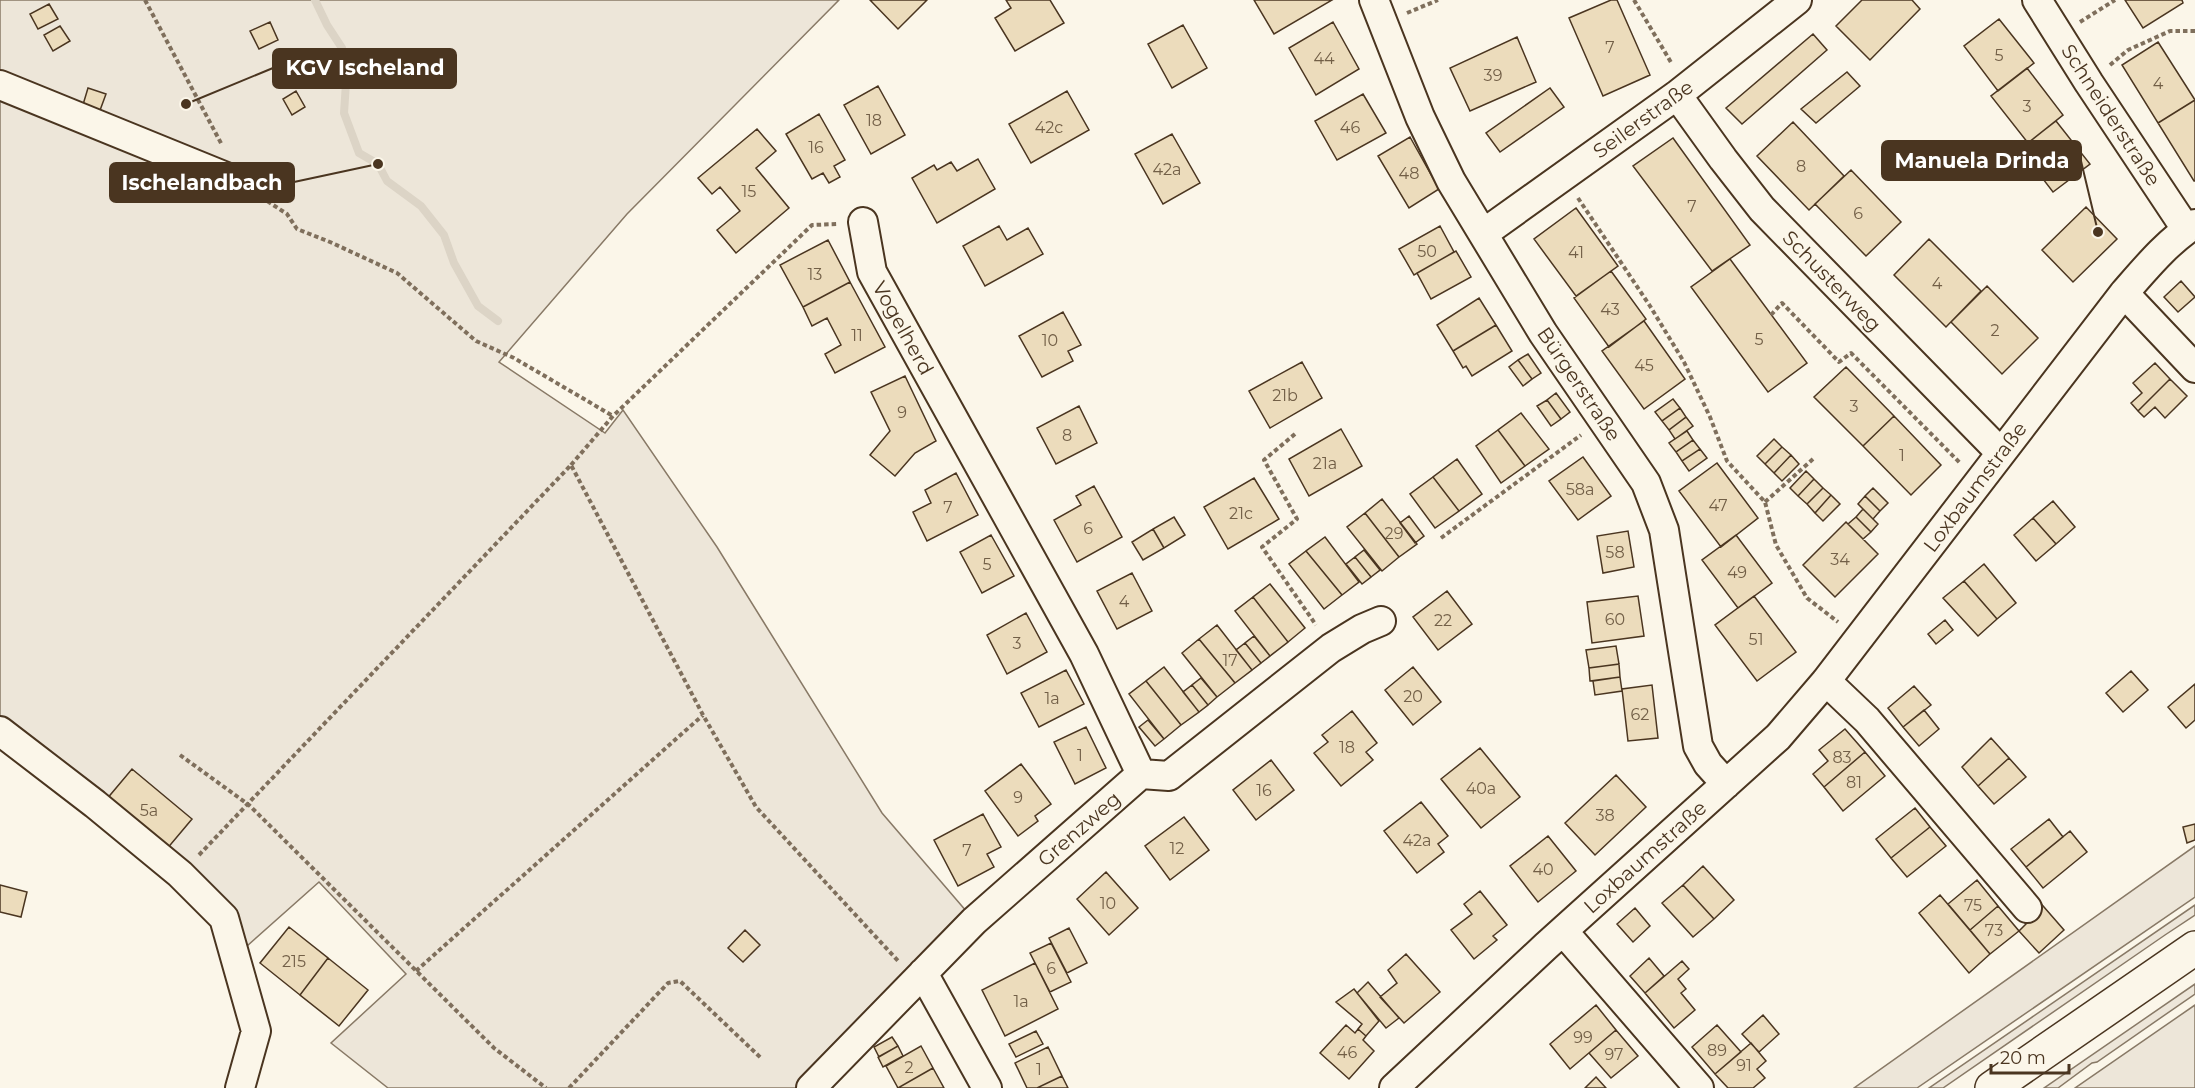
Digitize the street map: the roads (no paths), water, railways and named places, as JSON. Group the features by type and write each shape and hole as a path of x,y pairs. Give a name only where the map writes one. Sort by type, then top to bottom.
{"main road":[{"path":"1992,1088 2195,948"}],"street":[{"name":"Bürgerstraße","path":"1374,0 1420,117 1451,181 1543,333 1646,483 1664,530 1698,746 1708,764 1726,784"},
{"name":"Seilerstraße","path":"1484,233 1677,95 1797,0"},
{"name":"Schneiderstraße","path":"2037,0 2089,83 2191,226"},
{"path":"0,85 241,183"},
{"name":"Schusterweg","path":"1677,95 1762,209 2001,453"},
{"name":"Vogelherd","path":"863,222 872,272 1084,654 1142,774"},
{"name":"Loxbaumstraße","path":"1394,1088 1778,736 1826,681 2124,293 2149,265 2191,226"},
{"path":"2124,293 2195,368"},
{"path":"1142,774 1169,776 1331,648 1362,629 1381,621"},
{"path":"1826,681 1866,720 2027,908"},
{"path":"0,732 95,804 180,874 224,918 256,1031 240,1088"},
{"name":"Grenzweg","path":"811,1088 974,921 1142,774"},
{"path":"1563,931 1699,1088"},
{"path":"920,976 987,1088"}],"waterway":[{"path":"315,0 342,48 346,83 344,113 359,153 378,164 387,181 421,206 444,235 454,263 478,306 498,321"}],"place":[{"name":"KGV Ischeland","path":"186,104"},
{"name":"Ischelandbach","path":"378,164"},
{"name":"Manuela Drinda","path":"2098,232"}]}
